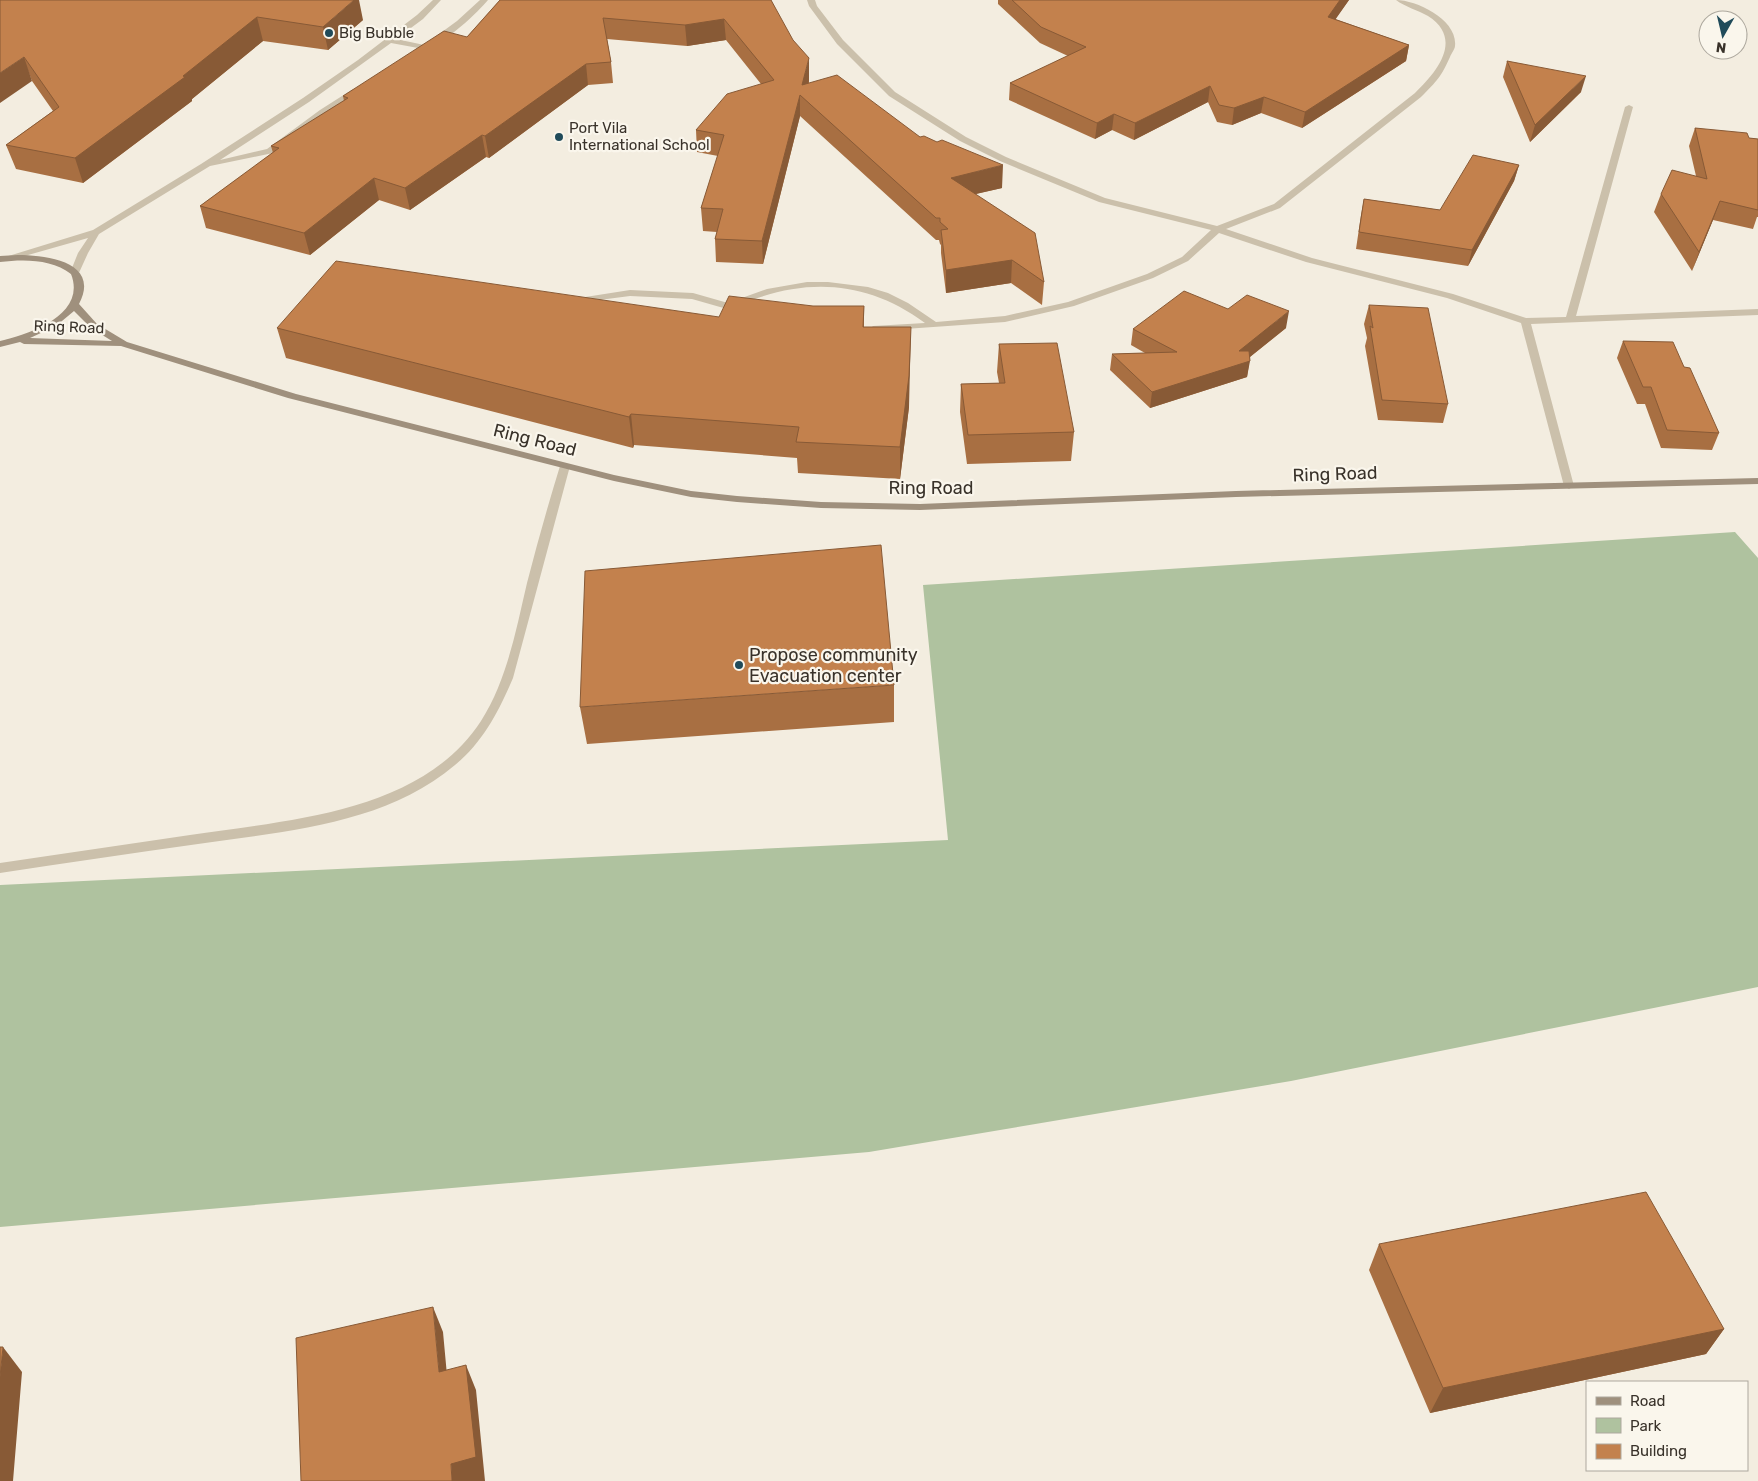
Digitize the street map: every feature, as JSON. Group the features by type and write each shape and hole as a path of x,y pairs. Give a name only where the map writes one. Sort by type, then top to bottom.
{"main road":[{"path":"0,344 40,331 61,319 74,305 80,288 74,273 59,263 36,258 4,258"},
{"name":"Ring Road","path":"74,305 94,326 124,344 292,396 614,478 691,494 737,499 821,505 920,507 1236,494 1758,481"},
{"name":"Ring Road","path":"14,341 124,344"}],"street":[{"path":"4,258 53,246 96,232 204,166 306,100 390,40 420,17 437,0"},
{"path":"414,56 460,23 484,0"},
{"path":"811,0 840,42 892,94 964,139 1003,159 1102,200 1218,229 1309,260 1450,296 1525,321 1758,312"},
{"path":"864,328 1005,319 1071,304 1150,276 1185,259 1218,229 1277,206 1418,95 1437,77 1451,46 1447,30 1438,20 1417,7 1400,0"},
{"path":"390,40 426,48"},
{"path":"204,166 270,151 323,112 362,88"},
{"path":"1570,319 1629,107"},
{"path":"74,273 83,253 96,232"},
{"path":"730,307 756,294 773,289 841,286 867,289 883,294 916,311 934,325"},
{"path":"576,302 630,293 693,296 730,307 740,317 749,319"},
{"path":"1525,321 1568,486"},
{"path":"0,868 324,820 380,802 420,784 452,761 480,732 496,707 507,679 565,466"}],"green space":[{"path":"1735,532 1758,558 1758,987 1291,1081 869,1152 0,1227 0,885 948,840 923,585"}],"building":[{"path":"0,0 354,0 323,27 257,17 183,76 185,77 75,158 6,145 59,107 24,57 0,73"},
{"path":"500,0 771,0 793,40 809,58 802,85 837,75 920,137 924,136 937,142 942,140 1003,165 951,178 1035,233 1044,282 1012,260 946,270 941,230 948,229 940,222 940,218 936,218 800,95 762,241 715,239 723,209 701,208 724,135 696,130 727,94 774,80 724,19 685,25 603,18 611,62 586,64 485,136 482,135 405,188 374,178 304,233 200,206 279,148 271,146 348,98 343,96 444,31 467,37"},
{"path":"1012,0 1340,0 1328,17 1409,45 1305,112 1264,97 1234,108 1219,105 1210,86 1135,123 1114,114 1097,123 1010,83 1086,47 1041,27"},
{"path":"1507,61 1586,76 1535,125"},
{"path":"1695,128 1747,133 1749,138 1758,139 1758,210 1720,201 1699,252 1661,194 1672,170 1707,179"},
{"path":"1473,155 1519,165 1472,250 1359,232 1364,199 1440,210"},
{"path":"336,261 719,317 729,296 813,306 864,306 863,327 911,327 909,376 900,447 796,442 799,427 631,414 629,417 277,328"},
{"path":"1184,291 1228,309 1247,295 1289,311 1239,351 1249,351 1250,361 1152,392 1112,354 1177,352 1133,329"},
{"path":"1369,305 1428,308 1448,404 1382,400 1370,326 1373,328"},
{"path":"1623,341 1673,342 1684,367 1690,368 1719,433 1667,430 1651,387 1643,387"},
{"path":"1057,343 1074,432 968,435 961,384 1005,383 999,344"},
{"name":"Propose community Evacuation center","path":"881,545 894,685 580,707 585,571"},
{"path":"1646,1192 1724,1329 1443,1388 1379,1244"},
{"path":"433,1307 439,1372 466,1365 476,1457 451,1464 452,1481 301,1481 296,1338"},
{"path":"0,1347 3,1347 0,1377"}],"place":[{"name":"Big Bubble","path":"329,33"},
{"name":"Port Vila International School","path":"559,137"},
{"name":"Propose community Evacuation center","path":"739,665"}]}
